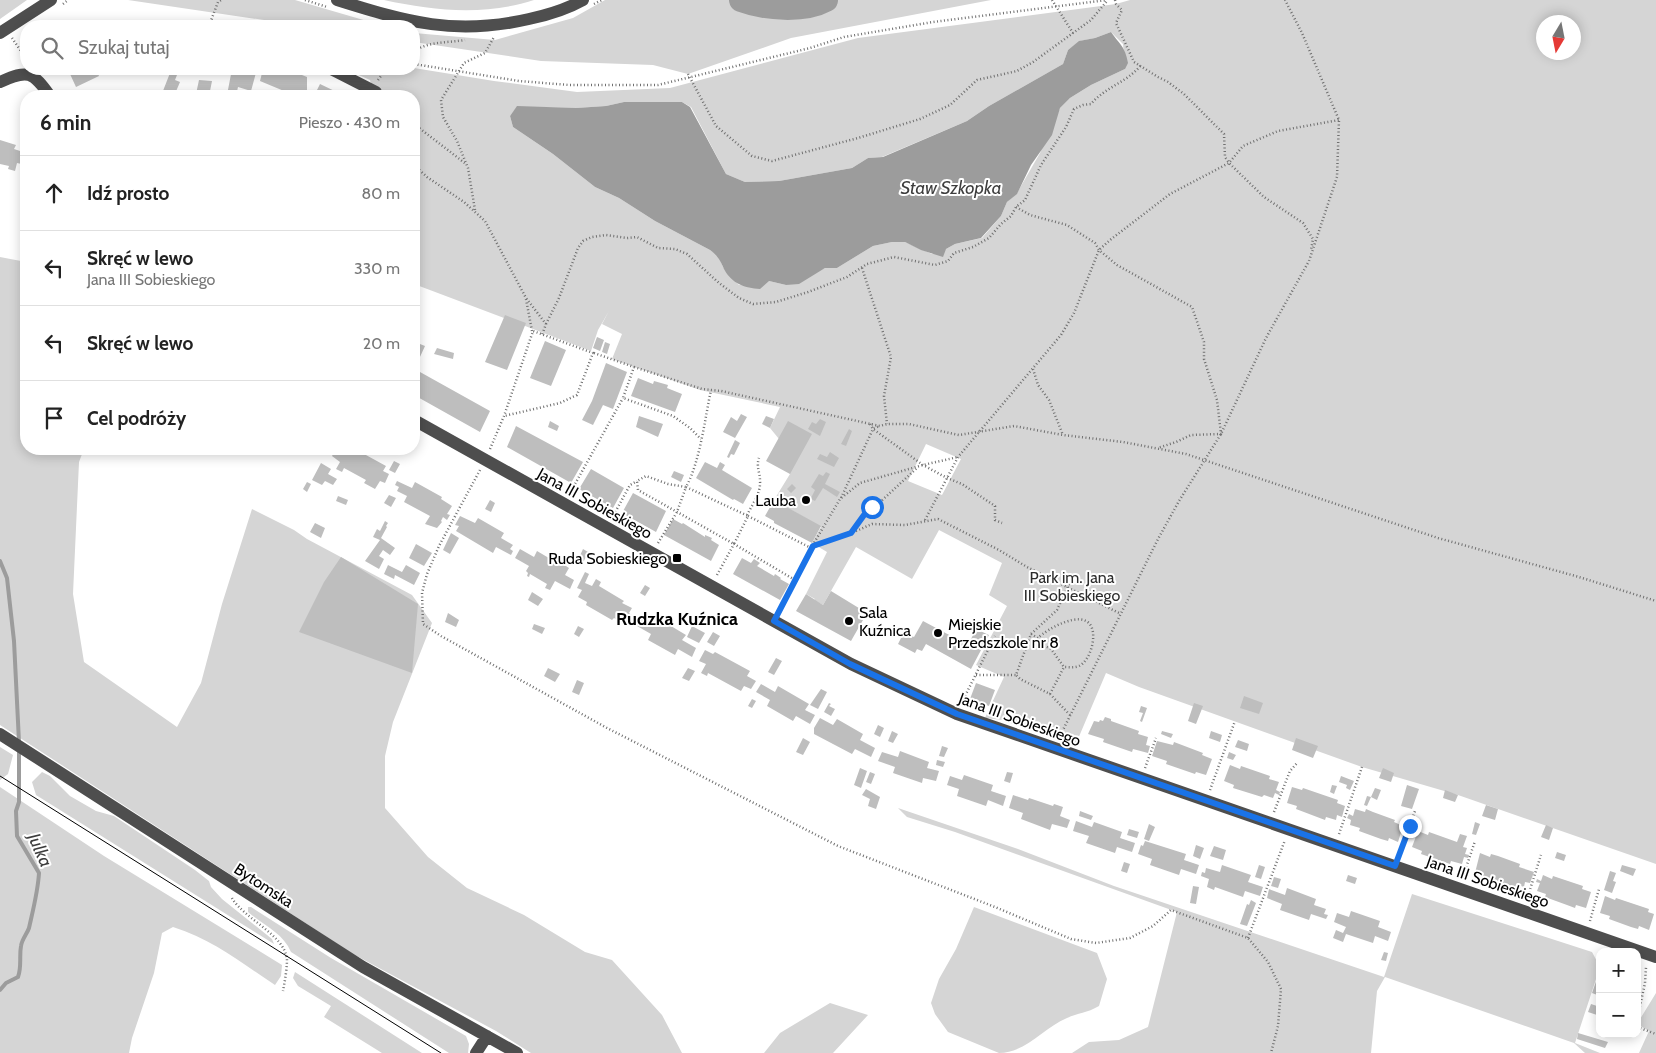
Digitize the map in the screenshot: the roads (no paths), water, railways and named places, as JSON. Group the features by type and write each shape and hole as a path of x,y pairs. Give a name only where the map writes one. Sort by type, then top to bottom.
{"street":[{"path":"25,20 51,0"},
{"path":"337,0 403,20"},
{"path":"420,23 450,27 510,23 538,17 572,6 583,0"},
{"path":"6,35 20,24"},
{"path":"0,82 21,75"},
{"path":"36,75 46,90"},
{"path":"343,75 372,90"},
{"name":"Jana III Sobieskiego","path":"420,423 850,664 957,714 1652,955"},
{"name":"Bytomska","path":"1,734 363,967 517,1053"},
{"path":"476,1053 487,1036"}],"water":[{"name":"Staw Szkopka","path":"1111,32 1125,53 1128,63 1125,69 1091,85 1070,98 1060,108 1052,135 1031,165 1017,194 1007,202 1001,216 981,238 955,244 946,249 943,257 921,250 905,242 892,242 873,246 837,268 825,268 799,284 786,285 769,281 760,289 749,288 735,282 710,250 655,221 619,198 595,187 553,154 513,127 510,116 517,106 576,108 606,106 624,102 682,102 690,107 726,174 745,182 779,181 852,168 868,158 883,157 967,121 989,106 1063,64 1068,50 1079,41"}],"waterway":[{"path":"741,0 784,8 807,6 826,0"},
{"name":"Julka","path":"0,561 7,578 14,641 19,742"},
{"name":"Julka","path":"0,990 6,983 18,977 22,941 29,928 39,873 17,836 16,811 19,802 19,749"}],"tram line":[{"path":"0,776 441,1053"}],"place":[{"name":"Lauba","path":"806,500"},
{"name":"Ruda Sobieskiego","path":"677,558"},
{"name":"Sala Kuźnica","path":"849,621"},
{"name":"Miejskie Przedszkole nr 8","path":"938,633"}],"district":[{"name":"Rudzka Kuźnica","path":"677,619"}],"park label":[{"name":"Park im. Jana III Sobieskiego","path":"1072,586"}]}
